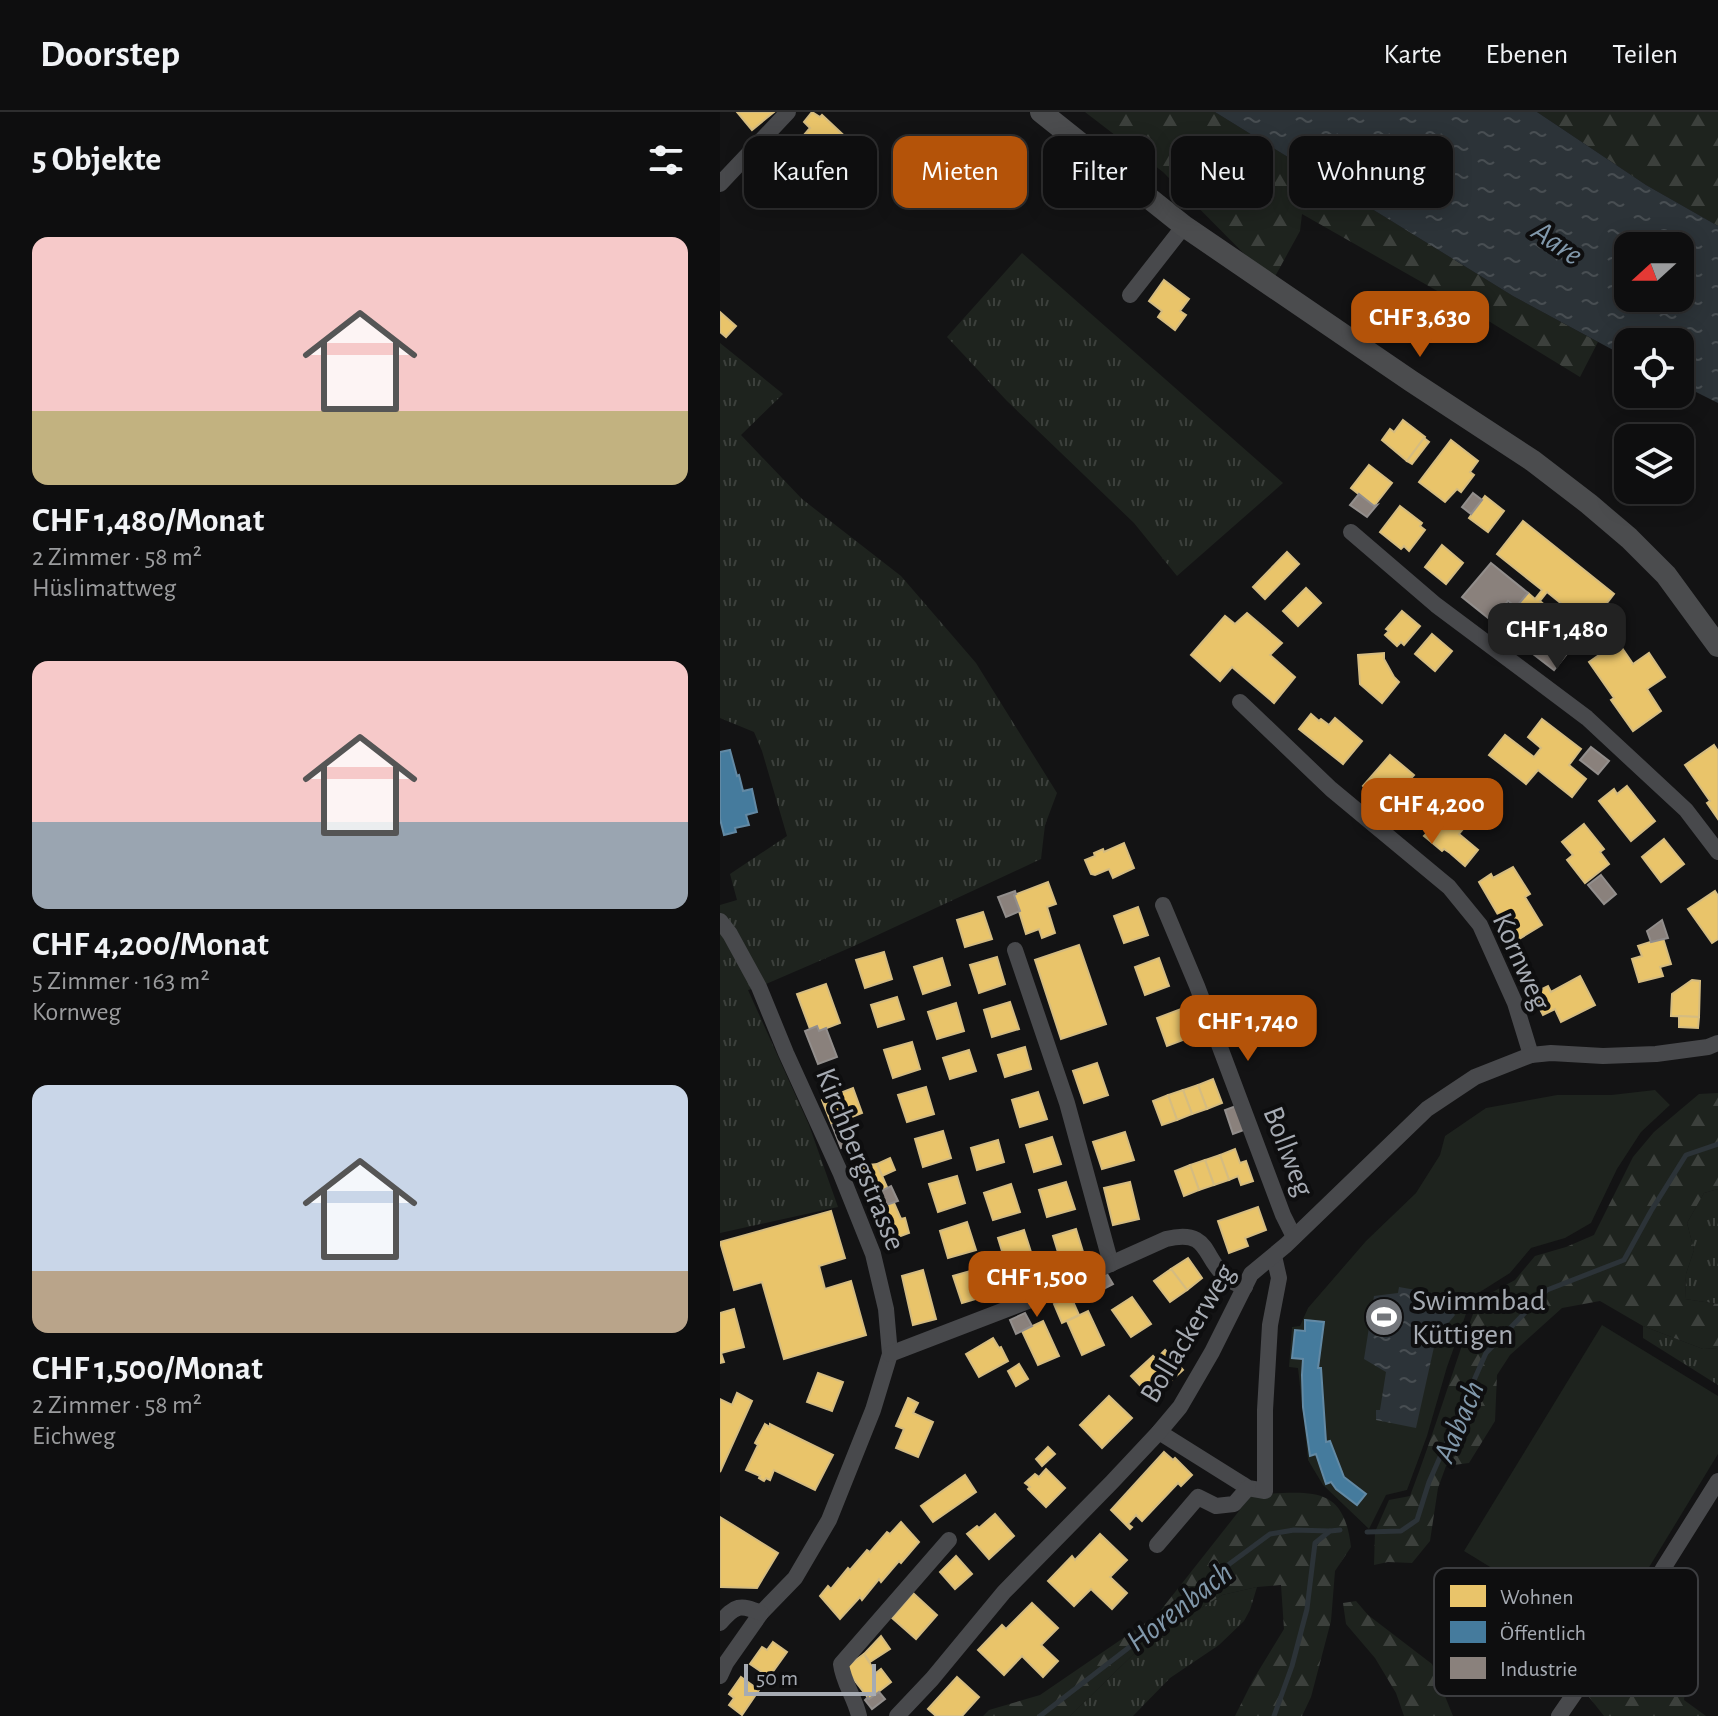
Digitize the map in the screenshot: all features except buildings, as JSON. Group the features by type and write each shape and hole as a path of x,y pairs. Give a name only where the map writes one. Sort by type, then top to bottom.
{"main road":[{"path":"1041,112 1184,226 1533,461 1589,504 1666,575 1718,646"}],"street":[{"path":"720,184 788,112"},
{"path":"1130,295 1184,226"},
{"path":"1351,532 1436,605 1587,718 1686,810 1718,852"},
{"name":"Kornweg","path":"1240,702 1331,789 1449,887 1480,925 1515,1003 1531,1055"},
{"name":"Bollweg","path":"1163,905 1294,1237"},
{"name":"Kirchbergstrasse","path":"720,921 759,987 873,1254 886,1309 890,1354 873,1410 829,1520 795,1578 761,1613 720,1676"},
{"path":"1015,950 1067,1103 1111,1264"},
{"name":"Bollackerweg","path":"897,1716 1004,1592 1180,1407 1251,1274 1274,1256 1427,1109 1475,1077 1531,1055 1656,1054 1718,1043"},
{"path":"890,1354 1028,1301 1181,1235 1204,1244 1218,1269 1228,1279 1245,1287"},
{"path":"1257,1490 1270,1325 1279,1278 1274,1256"},
{"path":"1159,1432 1257,1490"},
{"path":"1663,1568 1718,1481"},
{"path":"1157,1545 1198,1497 1216,1506 1234,1504 1257,1490"},
{"path":"859,1716 841,1664 949,1540"},
{"path":"720,1623 734,1608 746,1606 761,1613"},
{"path":"1559,1716 1573,1696"}],"green space":[{"path":"1085,112 1215,112 1254,136 1171,136 1171,180 1155,166 1155,136 1116,136"},
{"path":"1537,112 1718,112 1718,226 1646,185"},
{"path":"1273,148 1289,158 1289,208 1370,208 1513,296 1598,342 1580,377 1469,309 1302,214 1300,231 1272,282 1199,208 1273,208"},
{"path":"1022,253 1283,483 1177,576 1134,523 1007,401 947,337"},
{"path":"720,343 783,394 741,435 802,499 901,576 976,663 1057,793 1045,825 1041,859 854,946 748,990 809,1125 838,1207 720,1233 720,905 737,900 730,874 787,836 754,732 720,718"},
{"name":"Swimmbad Küttigen","path":"1655,1090 1670,1105 1641,1132 1617,1169 1591,1223 1565,1238 1531,1248 1510,1273 1472,1297 1407,1490 1386,1495 1369,1529 1323,1485 1308,1460 1298,1368 1289,1367 1292,1327 1300,1326 1308,1308 1366,1241 1416,1193 1440,1155 1445,1136 1486,1108 1557,1095 1611,1095"},
{"path":"1718,1093 1718,1189 1704,1193 1687,1223 1694,1250 1686,1274 1685,1299 1718,1304 1718,1348 1703,1349 1643,1326 1600,1301 1562,1308 1510,1355 1497,1375 1495,1421 1469,1463 1446,1466 1438,1488 1430,1541 1412,1563 1374,1565 1375,1532 1389,1500 1410,1496 1478,1300 1515,1280 1535,1256 1594,1235 1633,1157 1654,1132 1699,1094"},
{"path":"1718,1189 1718,1304 1685,1299 1686,1274 1694,1250 1687,1223 1704,1193"},
{"path":"1602,1325 1718,1396 1718,1454 1649,1568 1492,1568 1464,1551"},
{"path":"1643,1326 1703,1349 1718,1348 1718,1385 1643,1338"},
{"path":"1254,1492 1323,1497 1341,1513 1347,1527 1351,1547 1335,1571 1331,1621 1311,1697 1302,1716 1235,1716 1284,1629 1281,1585 1222,1595 1145,1643 1070,1716 983,1716 989,1710 1040,1695 1157,1615"},
{"path":"1257,1587 1244,1621 1219,1645 1170,1678 1133,1716 1070,1716 1145,1643 1222,1595"},
{"path":"1356,1601 1368,1615 1432,1664 1434,1696 1445,1696 1453,1716 1404,1716 1396,1693 1375,1658 1346,1624 1343,1603"},
{"path":"1685,1696 1684,1700 1706,1716 1604,1716 1589,1697"}],"water":[{"name":"Aare","path":"1215,112 1537,112 1646,185 1718,226 1718,403 1694,391 1694,328 1614,328 1614,350 1513,296 1370,208 1453,208 1453,136 1289,136 1289,158 1273,148 1273,136 1254,136"},
{"path":"1399,1287 1438,1294 1455,1315 1436,1338 1416,1428 1376,1420 1386,1372 1364,1359 1374,1296 1398,1293"}],"waterway":[{"name":"Aabach","path":"1367,1532 1401,1531 1417,1520 1429,1482 1486,1353 1547,1290 1624,1260 1686,1155 1718,1144"},
{"name":"Horenbach","path":"1040,1716 1270,1534 1294,1530 1330,1531"},
{"name":"Aabach","path":"1274,1716 1292,1666 1307,1609 1315,1543 1330,1531 1340,1530"}],"place":[{"name":"Swimmbad Küttigen","path":"1384,1317"}]}
